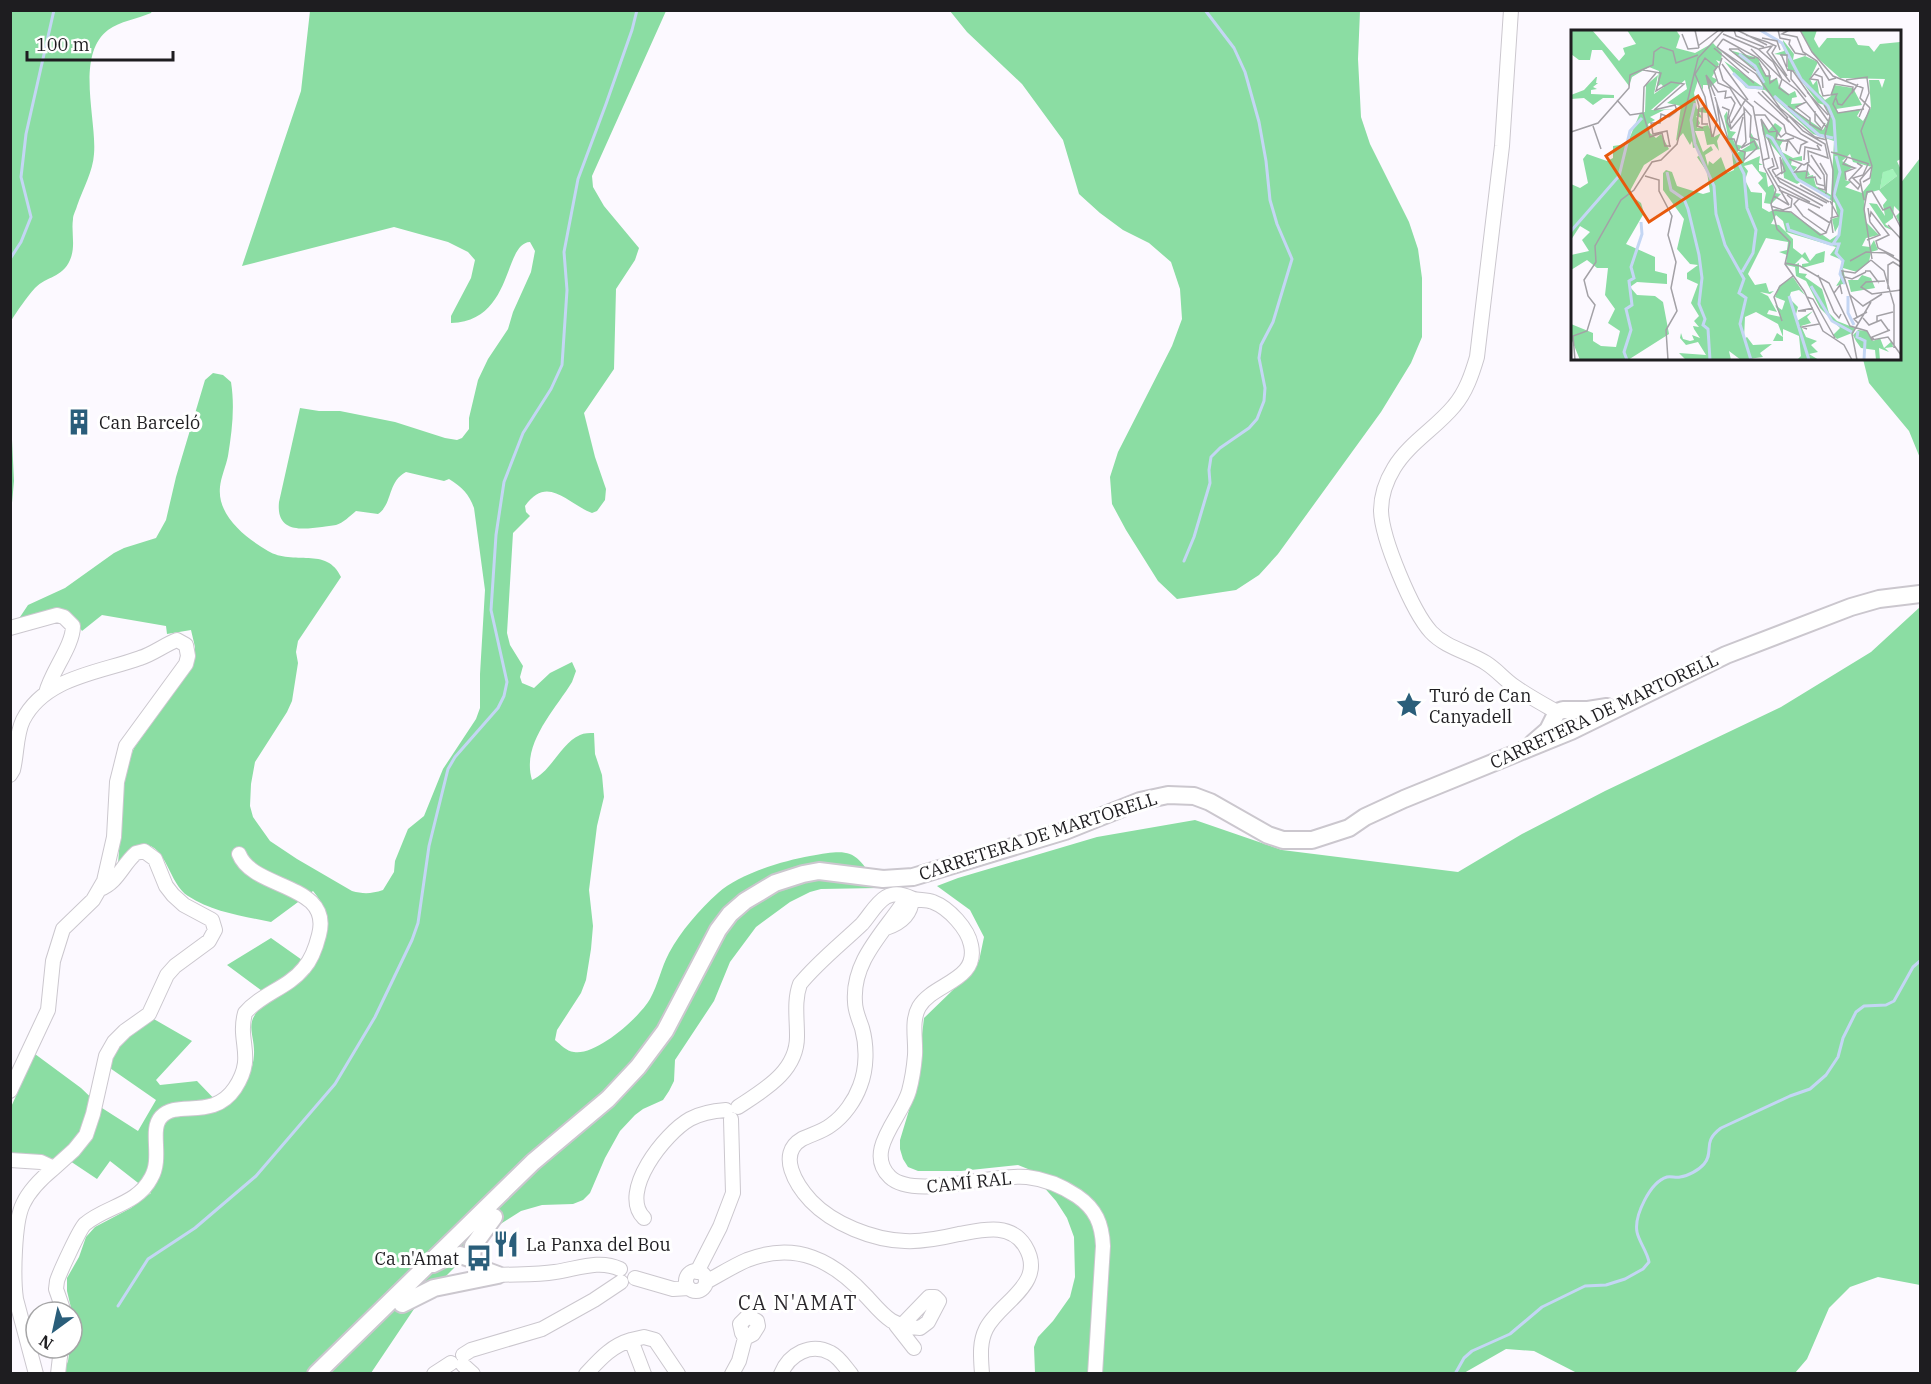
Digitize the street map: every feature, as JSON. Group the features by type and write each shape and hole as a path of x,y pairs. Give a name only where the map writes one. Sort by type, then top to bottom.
{"main road":[{"name":"CARRETERA DE MARTORELL","path":"316,1374 463,1230 556,1142 608,1099 638,1067 665,1031 718,930 730,914 760,891 789,878 819,871 883,879 913,877 1065,831 1156,796 1194,796 1210,802 1268,835 1283,840 1312,840 1349,828 1365,817 1404,799 1571,731 1726,655 1851,607 1878,599 1920,594"},
{"path":"1349,828 1367,823 1551,750 1640,709 1762,648 1783,635"},
{"path":"1526,750 1560,715 1623,705"},
{"path":"1571,731 1581,731 1640,709"},
{"path":"1551,750 1577,723 1577,718 1560,715"},
{"path":"327,1374 494,1217 595,1117 608,1099"},
{"path":"464,1282 475,1275 472,1246 494,1217"},
{"path":"463,1230 449,1257 447,1268 450,1275 464,1282"},
{"path":"422,1271 440,1260 460,1255 498,1275"},
{"path":"402,1304 434,1288 498,1275"}],"street":[{"path":"1511,10 1502,146 1477,357 1468,383 1454,406 1413,445 1394,467 1387,481 1381,510 1384,531 1400,574 1420,618 1431,632 1442,641 1486,663 1512,685 1560,715"},
{"path":"10,628 57,615 64,617 73,626 70,640 49,682 46,693"},
{"path":"10,775 23,720 34,704 46,693 81,676 148,655 177,640 186,645 188,656 186,664 143,720 122,756 117,782 114,837 107,870 100,890 93,900 63,928 53,961 48,1010 10,1091"},
{"path":"36,1374 14,1286 18,1229 24,1201 86,1136 106,1056 114,1042 149,1014 167,975 175,966 209,941 215,930 212,920 184,905 173,895 166,886 155,859 144,851 135,853 117,877 100,890"},
{"path":"60,1300 56,1289 57,1281 82,1227 94,1218 126,1202 145,1188 151,1179 157,1162 155,1134 161,1117 170,1111 215,1105 230,1094 245,1067 242,1025 245,1013 297,976 305,968 314,950 321,931 321,922 320,915 313,904 297,891 251,870 238,854"},
{"name":"CAMÍ RAL","path":"908,903 932,901 948,912 968,937 972,954 965,971 924,1000 915,1015 915,1056 909,1091 886,1137 880,1157 881,1164 891,1178 908,1186 922,1187 996,1178 1025,1177 1043,1180 1072,1193 1092,1209 1102,1231 1095,1374"},
{"path":"644,1218 636,1206 637,1193 643,1174 669,1136 690,1119 702,1114 732,1112 778,1078 788,1068 797,1048 796,995 800,984 870,914 890,902 908,903 903,920 884,928 867,953 859,972 855,992 856,1011 865,1043 865,1064 860,1086 845,1112 833,1124 796,1144 790,1156 790,1164 796,1183 812,1203 831,1217 855,1229 892,1240 915,1241 990,1228 1007,1232 1021,1242 1028,1255 1028,1279 1025,1287 995,1315 986,1329 980,1353 982,1374"},
{"path":"701,1277 733,1193 732,1112"},
{"path":"10,1160 41,1162 54,1168"},
{"path":"434,1374 463,1364 471,1350 542,1329 594,1300 621,1275 625,1266 630,1267 636,1273 635,1278 673,1289 689,1288 688,1277 701,1277 747,1260 778,1252 809,1254 831,1267 899,1325 914,1348"},
{"path":"498,1275 555,1272 597,1264 614,1266 621,1275"},
{"path":"586,1374 618,1344 644,1337 655,1340 678,1374"},
{"path":"732,1374 739,1361 746,1338"},
{"path":"631,1340 644,1374"},
{"path":"781,1374 792,1356 812,1349 832,1353 851,1374"}],"green space":[{"path":"11,10 152,11 113,27 98,41 92,55 90,71 94,154 90,173 73,216 72,255 67,266 59,274 35,288 11,321"},
{"path":"310,11 666,11 592,176 593,187 604,206 639,248 635,260 616,289 614,369 584,413 606,489 605,500 597,511 592,513 558,494 542,492 533,497 525,506 530,516 513,533 507,633 510,645 523,666 520,677 522,683 534,688 550,673 572,662 576,671 572,682 541,728 535,741 531,753 532,780 545,771 573,739 583,734 594,733 595,754 602,775 604,797 597,826 589,890 593,926 586,980 581,993 557,1030 555,1040 568,1050 583,1052 605,1042 627,1025 650,999 669,953 691,921 718,893 749,874 799,858 836,852 852,855 858,859 879,888 821,889 810,892 790,902 756,927 730,962 714,1001 675,1060 674,1081 669,1091 663,1100 643,1109 620,1131 590,1193 583,1200 573,1204 542,1205 521,1211 494,1228 416,1306 371,1373 63,1373 68,1360 84,1360 84,1300 69,1300 67,1278 79,1257 86,1237 95,1227 131,1208 151,1193 110,1161 97,1179 70,1161 11,1165 11,1107 35,1054 81,1088 102,1108 138,1131 156,1100 107,1066 122,1041 152,1018 192,1041 156,1080 160,1085 197,1081 222,1107 239,1090 249,1075 254,1058 252,1023 254,1016 273,999 227,965 271,938 312,967 325,938 327,920 325,910 313,891 271,922 207,906 181,890 162,856 156,849 149,846 141,845 130,849 118,864 123,790 129,761 134,748 193,666 195,647 191,630 167,634 166,626 102,615 82,631 70,613 62,610 18,620 28,605 65,588 114,553 156,538 166,520 176,477 205,380 213,373 223,375 231,382 232,391 231,437 220,487 220,498 228,517 242,533 268,551 288,557 318,559 327,562 341,577 298,641 296,652 298,663 292,701 255,762 250,806 253,817 270,841 352,891 367,893 383,890 394,872 395,861 408,829 424,816 443,769 476,719 480,708 485,590 474,508 464,491 449,479 444,481 406,472 396,481 386,505 378,514 356,511 336,525 306,529 285,524 279,512 279,502 300,408 340,411 395,422 445,438 457,440 462,438 469,429 469,418 478,380 488,359 508,329 531,272 535,251 530,242 521,246 497,297 486,310 471,319 451,323 451,316 471,278 475,260 468,252 448,242 394,227 242,266 301,91"},
{"path":"950,11 1360,11 1358,59 1361,117 1370,144 1409,222 1418,249 1422,278 1422,337 1411,363 1381,412 1278,554 1259,575 1236,590 1177,599 1158,581 1112,504 1110,477 1118,452 1172,346 1182,319 1180,289 1171,262 1149,243 1123,230 1100,213 1079,194 1063,140 1022,84 967,32"},
{"path":"1920,158 1920,458 1909,431 1869,383 1863,360 1901,360 1901,183"},
{"path":"11,419 14,481 10,514"},
{"path":"1920,607 1920,1285 1878,1277 1850,1287 1829,1308 1807,1359 1795,1373 1577,1373 1534,1351 1506,1349 1464,1373 1035,1373 1034,1347 1038,1337 1070,1297 1075,1277 1074,1237 1067,1218 1056,1201 1028,1169 1018,1165 961,1171 918,1171 908,1167 900,1149 900,1140 916,1087 924,1018 979,961 984,937 970,910 937,886 1097,837 1195,820 1282,850 1458,872 1522,834 1605,791 1781,707 1871,652"}],"waterway":[{"path":"10,259 21,242 31,217 21,177 26,134 54,10"},
{"path":"118,1306 148,1259 195,1228 256,1176 335,1084 375,1017 412,940 418,923 429,846 448,769 455,757 498,708 504,696 507,682 491,610 496,535 504,482 523,433 551,389 562,365 567,290 564,252 578,179 632,30 637,10"},
{"path":"1184,561 1194,537 1210,483 1211,457 1249,428 1257,419 1264,401 1265,388 1259,358 1261,345 1273,322 1292,259 1277,224 1270,200 1259,122 1245,72 1234,48 1205,10"},
{"path":"1455,1374 1464,1358 1472,1351 1510,1334 1542,1307 1585,1286 1606,1285 1625,1279 1643,1269 1649,1262 1637,1232 1638,1217 1644,1200 1655,1185 1667,1177 1686,1175 1702,1166 1707,1159 1711,1138 1721,1128 1810,1089 1826,1075 1838,1057 1843,1038 1856,1012 1864,1006 1886,1005 1894,1001 1913,967 1920,961"}],"place":[{"name":"Can Barceló","path":"79,422"},
{"name":"Turó de Can Canyadell","path":"1409,705"},
{"name":"La Panxa del Bou","path":"506,1244"},
{"name":"Ca n'Amat","path":"479,1258"}],"district":[{"name":"CA N'AMAT","path":"798,1302"}]}
